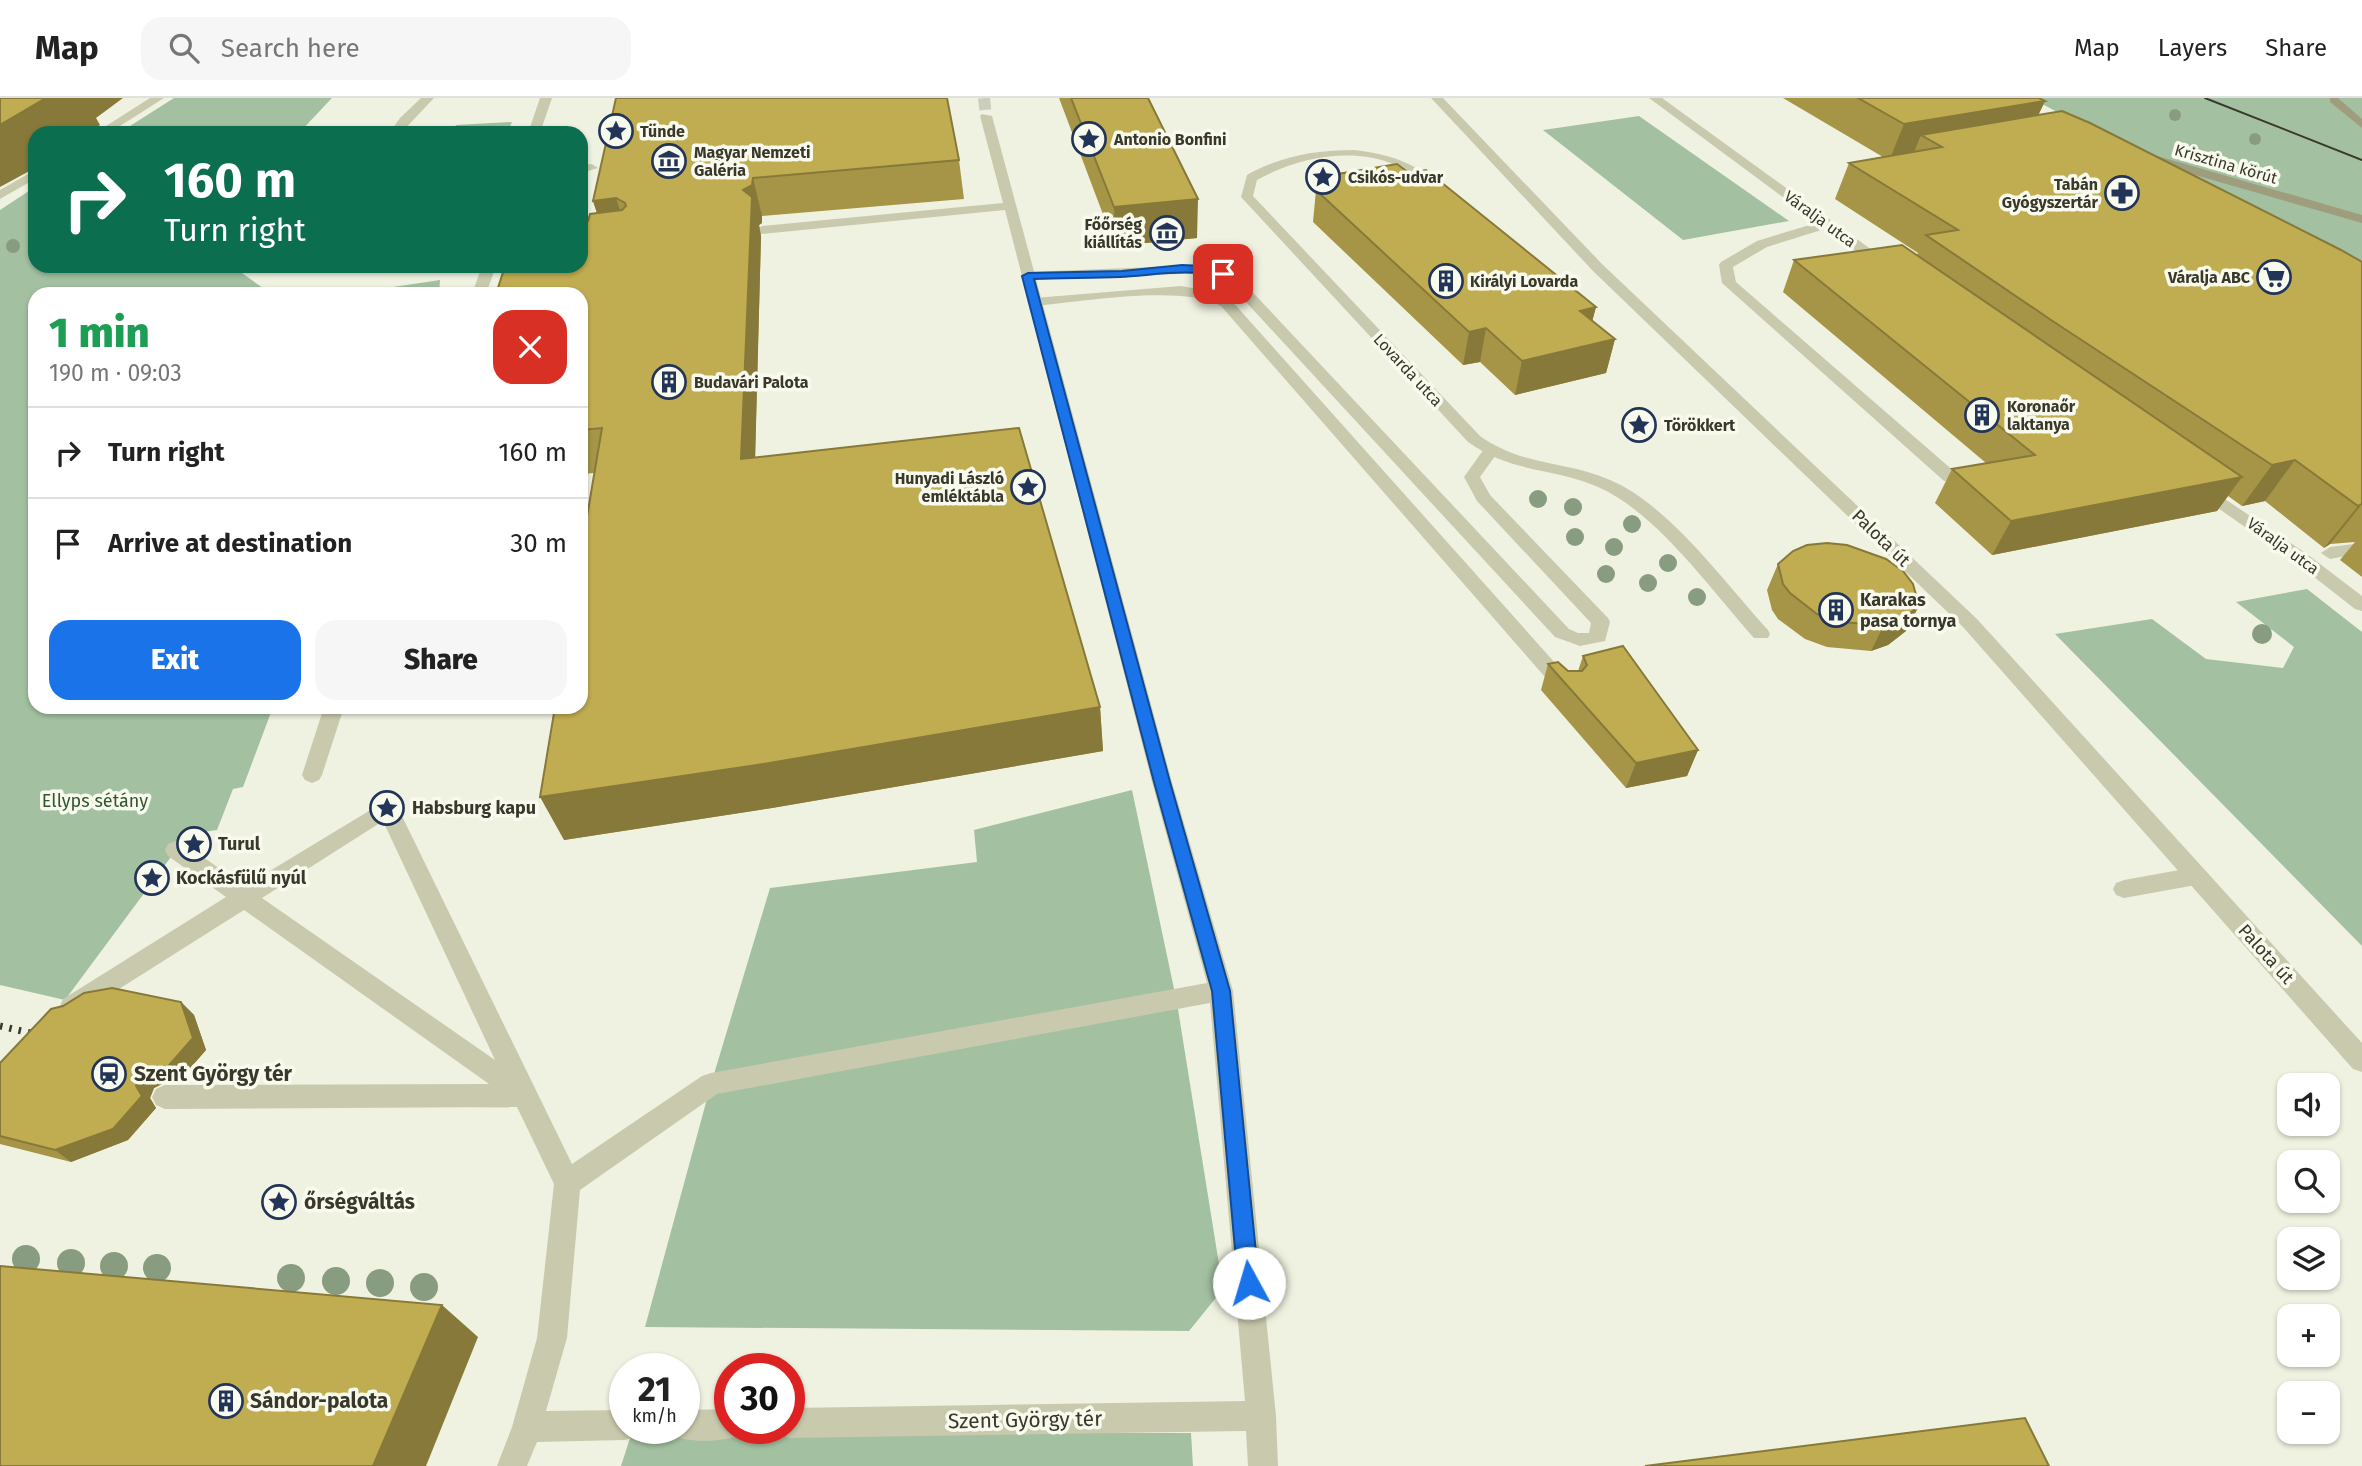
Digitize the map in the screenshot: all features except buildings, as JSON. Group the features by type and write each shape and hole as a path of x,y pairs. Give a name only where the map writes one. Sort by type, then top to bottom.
{"street":[{"path":"112,126 158,98"},
{"path":"400,126 428,98"},
{"path":"536,126 546,98"},
{"name":"Palota út","path":"1437,98 1598,268 1970,623 2362,1061"},
{"name":"Váralja utca","path":"1655,98 1902,278"},
{"path":"2332,99 2362,111"},
{"path":"2332,99 2362,125"},
{"path":"986,116 1162,782 1221,991 1261,1416 1263,1466"},
{"name":"Lovarda utca","path":"1435,188 1418,174 1391,160 1354,154 1308,157 1272,164 1251,178 1247,197 1465,430 1490,452 1521,464 1603,482 1629,496 1675,540 1760,634"},
{"name":"Krisztina körút","path":"2147,166 2362,219"},
{"path":"0,195 28,178"},
{"path":"762,230 1010,206"},
{"path":"1826,224 1762,244 1726,265 1729,284 1950,477"},
{"path":"1028,276 1122,274 1182,268 1223,274 1238,285 1562,633 1576,640 1588,641 1598,637 1601,622 1483,497 1472,477 1490,452"},
{"path":"1034,302 1181,290 1211,295 1226,303 1567,689"},
{"name":"Váralja utca","path":"2190,481 2301,558 2362,605"},
{"path":"2330,553 2362,548"},
{"path":"312,775 332,714"},
{"path":"67,1009 387,808 567,1183 552,1338 527,1427 512,1466"},
{"path":"176,850 526,1095"},
{"path":"2124,889 2196,876"},
{"path":"567,1183 711,1084 1221,991"},
{"path":"165,1097 526,1095"},
{"name":"Szent György tér","path":"805,1423 1261,1416"},
{"path":"527,1427 609,1425"}],"green space":[{"path":"174,98 332,98 306,126 130,126"},
{"path":"2031,98 2362,98 2362,276"},
{"path":"1639,116 1789,221 1683,240 1543,130"},
{"path":"512,122 510,126 456,125"},
{"name":"Ellyps sétány","path":"28,192 28,273 242,273 262,287 28,287 28,714 270,714 243,787 233,789 217,830 188,834 65,1000 0,985 0,210"},
{"path":"440,280 440,287 393,287"},
{"path":"2307,589 2362,632 2362,946 2055,634 2152,619 2206,659 2283,668 2294,647 2236,602"},
{"path":"1132,790 1177,1003 1223,1289 1189,1331 645,1327 711,1084 770,888 977,862 974,830"},
{"path":"1191,1433 1193,1466 621,1466 628,1444 700,1444 700,1437 714,1436 714,1444 805,1444 805,1434"}],"tunnel":[{"path":"984,98 986,116"}],"tram line":[{"path":"2205,98 2362,160"}],"railway":[{"path":"0,1026 48,1037"}],"place":[{"name":"Tünde","path":"616,131"},
{"name":"Antonio Bonfini","path":"1089,139"},
{"name":"Magyar Nemzeti Galéria","path":"669,161"},
{"name":"Csikós-udvar","path":"1323,177"},
{"name":"Tabán Gyógyszertár","path":"2122,193"},
{"name":"Főőrség kiállítás","path":"1167,233"},
{"name":"Váralja ABC","path":"2274,277"},
{"name":"Királyi Lovarda","path":"1446,281"},
{"name":"Budavári Palota","path":"669,382"},
{"name":"Koronaőr laktanya","path":"1982,415"},
{"name":"Törökkert","path":"1639,425"},
{"name":"Hunyadi László emléktábla","path":"1028,487"},
{"name":"Karakas pasa tornya","path":"1836,610"},
{"name":"Habsburg kapu","path":"387,808"},
{"name":"Turul","path":"194,844"},
{"name":"Kockásfülű nyúl","path":"152,878"},
{"name":"Szent György tér","path":"109,1074"},
{"name":"őrségváltás","path":"279,1202"},
{"name":"Sándor-palota","path":"226,1401"}],"route":[{"path":"1223,274 1182,268 1122,274 1028,276 1162,782 1221,991 1249,1283"}]}
